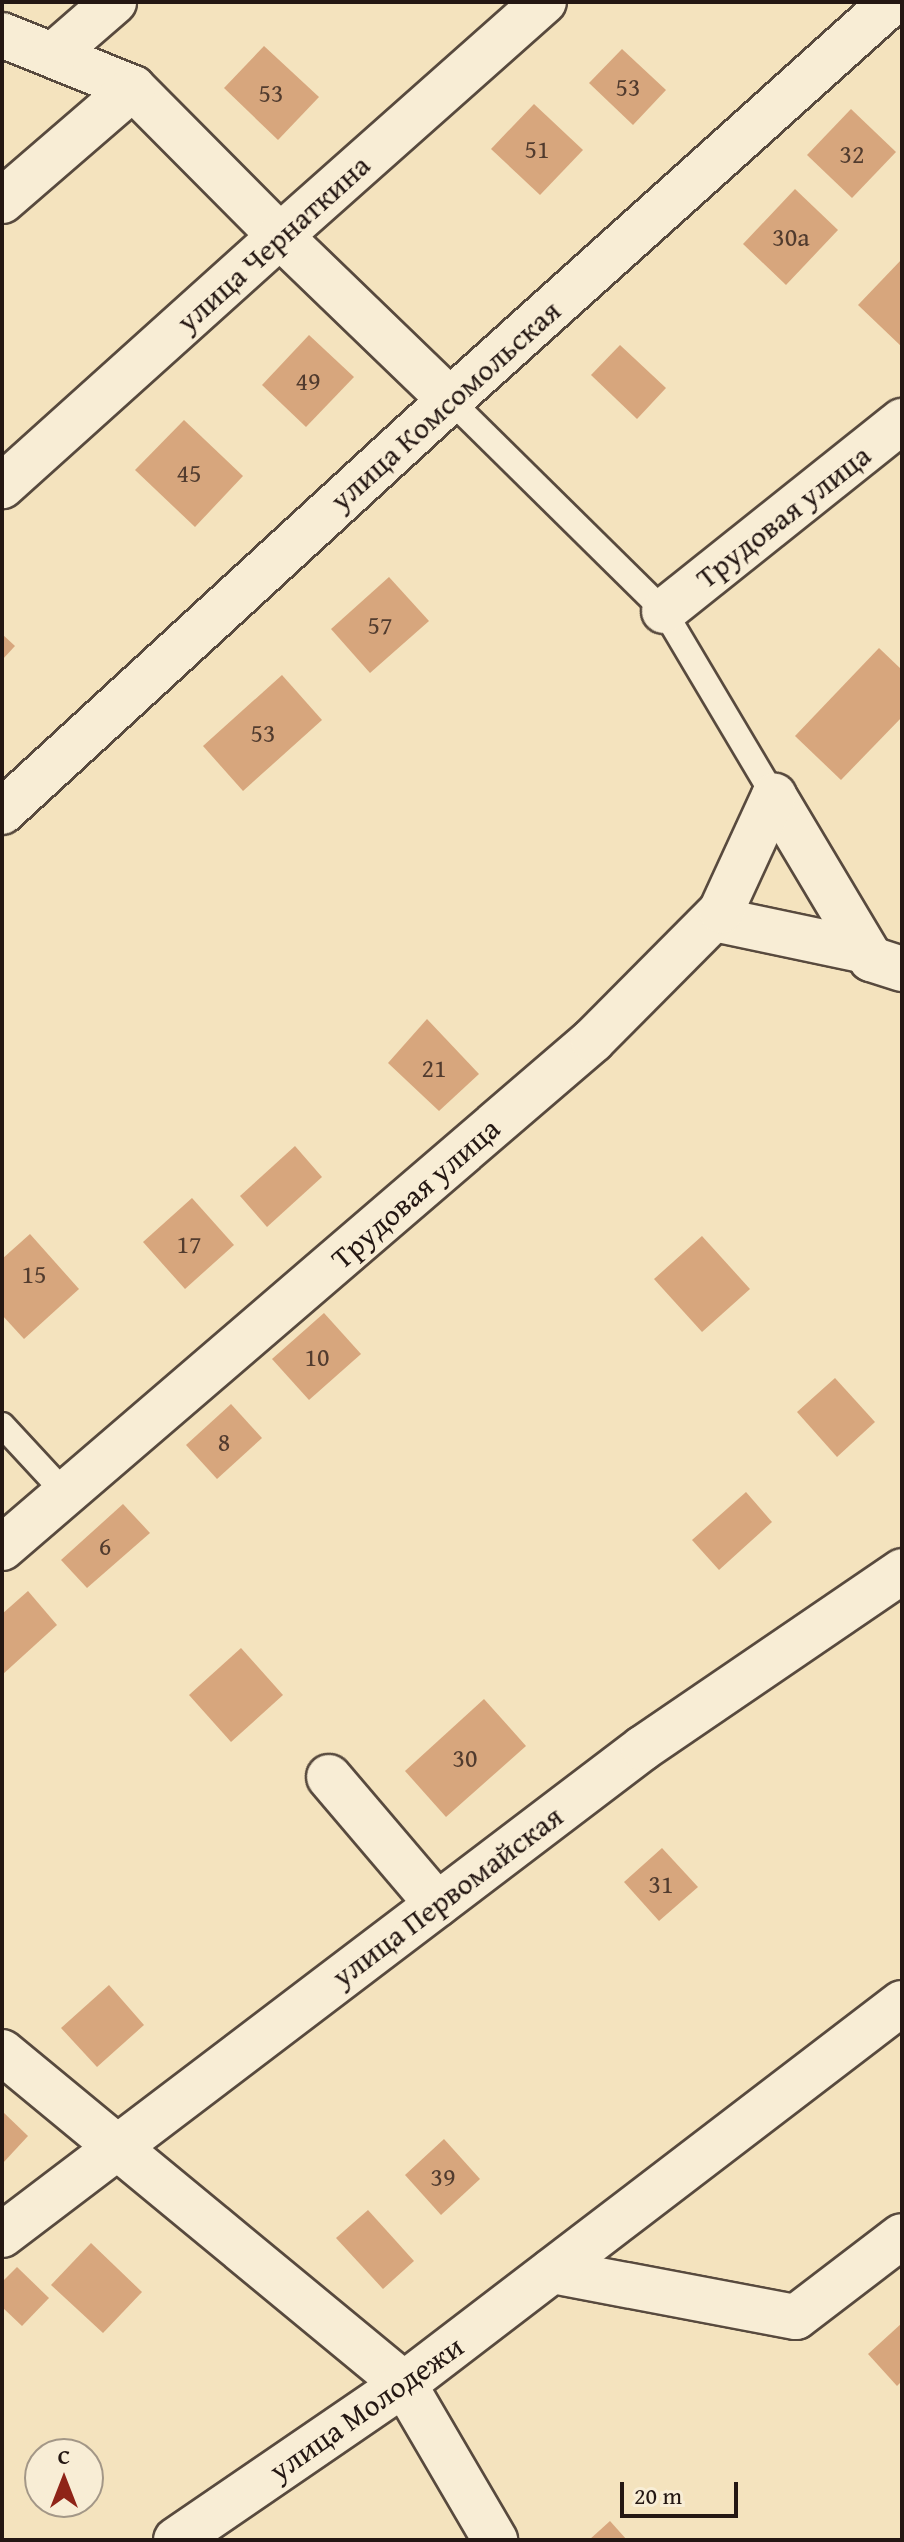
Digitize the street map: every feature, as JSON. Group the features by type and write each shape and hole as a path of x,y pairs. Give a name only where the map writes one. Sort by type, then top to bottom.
{"street":[{"path":"53,55 114,2"},
{"name":"улица Чернаткина","path":"2,486 544,2"},
{"name":"улица Комсомольская","path":"2,812 450,400 892,2"},
{"path":"2,35 133,88 450,400"},
{"path":"2,201 133,88"},
{"name":"Трудовая улица","path":"664,611 902,421"},
{"path":"774,796 884,960"},
{"name":"Трудовая улица","path":"2,1548 593,1040 714,919 774,796"},
{"path":"714,919 884,960"},
{"name":"улица Первомайская","path":"2,2235 643,1748 902,1571"},
{"path":"329,1777 437,1904"},
{"name":"улица Молодежи","path":"176,2540 404,2384 902,2003"},
{"path":"2,2052 118,2144 404,2384 495,2540"},
{"path":"552,2271 796,2317 902,2236"}],"lane":[{"path":"450,400 664,611 774,796"},
{"path":"2,1425 65,1493"}],"building":[{"path":"264,46 319,97 278,140 224,88"},
{"path":"622,49 666,90 633,125 589,83"},
{"path":"534,104 583,150 540,195 491,149"},
{"path":"851,109 896,152 852,198 807,155"},
{"path":"795,189 838,230 786,285 743,244"},
{"path":"902,259 902,347 858,305"},
{"path":"309,335 354,377 306,427 262,385"},
{"path":"620,345 666,388 637,419 591,375"},
{"path":"184,420 243,476 195,527 135,470"},
{"path":"389,577 429,621 370,673 331,629"},
{"path":"2,634 15,646 2,660"},
{"path":"879,648 902,670 902,717 841,780 795,736"},
{"path":"282,675 322,720 243,791 203,746"},
{"path":"427,1019 479,1074 439,1111 388,1063"},
{"path":"295,1146 322,1177 267,1227 240,1196"},
{"path":"192,1198 234,1245 185,1289 143,1242"},
{"path":"30,1234 79,1289 24,1339 2,1315 2,1259"},
{"path":"702,1236 750,1289 702,1332 654,1279"},
{"path":"324,1313 361,1354 309,1400 272,1359"},
{"path":"835,1378 875,1422 837,1457 797,1412"},
{"path":"231,1404 262,1438 217,1479 186,1445"},
{"path":"746,1492 772,1522 719,1570 692,1540"},
{"path":"123,1504 150,1533 87,1588 61,1560"},
{"path":"28,1591 57,1625 2,1675 2,1614"},
{"path":"241,1648 283,1695 231,1742 189,1695"},
{"path":"484,1699 526,1746 446,1817 405,1771"},
{"path":"662,1848 698,1887 659,1921 624,1882"},
{"path":"109,1985 144,2025 97,2067 61,2028"},
{"path":"2,2111 28,2136 2,2164"},
{"path":"444,2139 480,2179 441,2215 405,2175"},
{"path":"368,2210 414,2261 383,2289 336,2238"},
{"path":"91,2243 142,2292 103,2333 51,2285"},
{"path":"17,2267 49,2298 22,2326 2,2307 2,2282"},
{"path":"902,2323 902,2381 897,2386 868,2354"},
{"path":"610,2521 627,2540 589,2540"}]}
